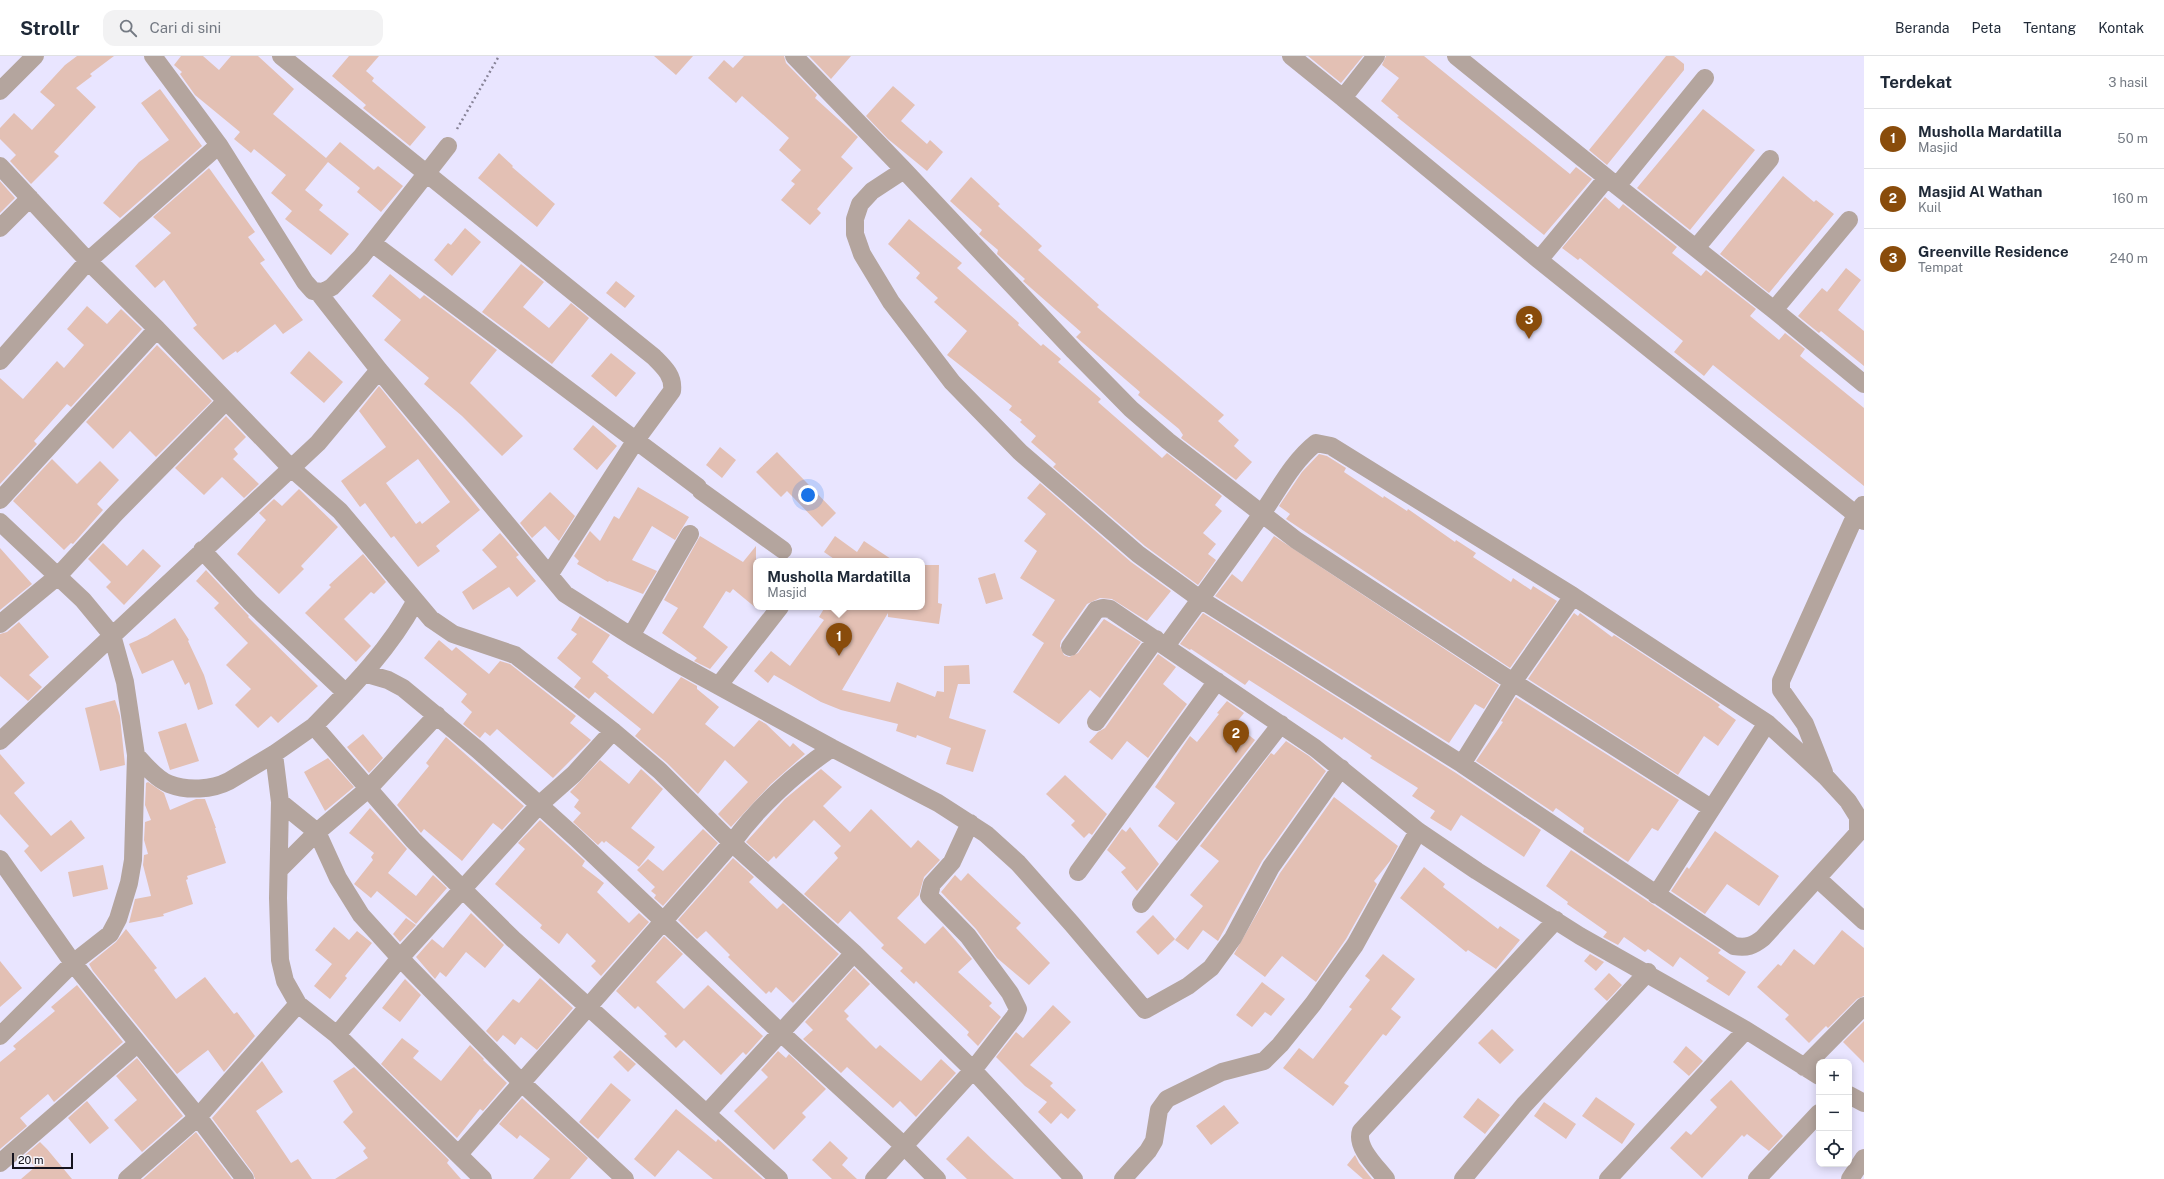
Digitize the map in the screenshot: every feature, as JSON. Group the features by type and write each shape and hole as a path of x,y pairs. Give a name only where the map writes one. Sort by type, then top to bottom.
{"street":[{"path":"0,92 35,56"},
{"path":"153,56 219,145 305,282 313,291 323,292 332,287 372,243 448,146"},
{"path":"281,56 648,352 668,370 673,384 672,391 636,440 549,575"},
{"path":"794,56 1131,409 1168,441 1296,540 1513,682 1711,808"},
{"path":"1291,56 1539,260 1861,513 1781,681 1781,690 1805,724 1825,776"},
{"path":"1342,98 1376,56"},
{"path":"1456,56 1774,310 1864,384"},
{"path":"1539,260 1612,182 1705,78"},
{"path":"0,361 88,261 219,145"},
{"path":"1696,248 1770,159"},
{"path":"0,166 88,261 157,329 290,467 340,511 430,619 453,634 515,655 613,731 660,771 732,843 854,953 973,1070 1074,1179"},
{"path":"904,170 872,191 860,204 855,219 855,234 862,254 891,302 952,382 1020,452 1138,554 1200,599 1462,764 1734,946 1746,948 1754,945 1763,938 1818,879 1858,833 1859,826 1856,812 1825,776 1767,722 1573,596 1331,446 1316,443 1305,451 1200,599 1161,642 1096,722"},
{"path":"0,228 30,198"},
{"path":"1774,310 1849,220"},
{"path":"372,243 636,440 699,489 783,550"},
{"path":"318,292 380,370 549,575 574,602 631,636 832,748 938,803 986,834 1018,863 1094,947 1145,1010 1188,986 1211,968 1233,938 1271,867 1341,768"},
{"path":"0,500 157,329"},
{"path":"0,741 290,467 318,443 380,370"},
{"path":"0,624 58,576 116,513 226,401"},
{"path":"0,522 83,600 112,635 125,682 136,756 133,860 129,883 118,919 110,934 73,963 0,1036"},
{"path":"631,636 690,534"},
{"path":"202,550 250,602 346,693"},
{"path":"1462,764 1513,682 1573,596"},
{"path":"136,756 168,784 197,789 221,785 274,754 314,726 364,673 400,628 415,602"},
{"path":"1070,647 1091,615 1103,608 1110,609 1281,724 1341,768 1418,831 1556,920 1746,1030 1812,1072 1864,1006"},
{"path":"719,685 778,610"},
{"path":"364,673 396,683 437,715 539,805 781,1033 903,1145 937,1179"},
{"path":"1078,872 1217,681"},
{"path":"280,869 317,832 368,789 437,715"},
{"path":"1656,894 1767,722"},
{"path":"1141,904 1281,724"},
{"path":"314,726 413,840 514,939 779,1179"},
{"path":"336,1035 400,958 539,805 574,774 613,731"},
{"path":"459,1154 757,814 814,761 832,748"},
{"path":"274,754 280,802 280,869 278,898 280,960 285,980 298,1004 336,1035 483,1179"},
{"path":"280,802 317,832 338,878 361,915 400,958 522,1083 625,1179"},
{"path":"874,1179 903,1145 973,1070 1016,1016 1018,1008 1013,998 968,936 929,896 932,884 952,862 970,823"},
{"path":"1123,1179 1148,1151 1154,1141 1158,1110 1167,1099 1222,1072 1264,1061 1280,1045 1313,1004 1355,945 1418,831"},
{"path":"0,859 6,880 137,1044 198,1117 245,1179"},
{"path":"1818,879 1864,921"},
{"path":"1386,1179 1361,1145 1359,1137 1361,1131 1556,920"},
{"path":"707,1113 854,953"},
{"path":"1463,1179 1524,1105 1648,972"},
{"path":"127,1179 198,1117 298,1004"},
{"path":"1608,1179 1746,1030"},
{"path":"0,1163 137,1044"},
{"path":"1852,1097 1864,1103"},
{"path":"1757,1179 1816,1116"},
{"path":"1850,1179 1864,1158"}],"path":[{"path":"448,146 499,56"}],"building":[{"path":"77,56 114,56 90,74 92,76 76,88 96,107 54,152 59,156 31,184 10,161 16,155 0,139 0,128 14,113 32,130 55,105 40,92 65,65"},
{"path":"181,56 203,56 219,70 231,56 258,56 294,89 273,114 326,158 340,142 374,170 378,166 403,186 381,212 357,192 360,188 328,162 305,190 323,205 319,210 349,234 331,255 285,219 292,211 271,193 286,175 254,149 251,153 234,139 240,132 195,95 180,74 182,72 174,65"},
{"path":"349,56 379,56 366,71 374,78 372,81 426,127 410,146 363,108 366,105 332,76"},
{"path":"654,56 693,56 676,75"},
{"path":"744,56 784,56 786,63 817,95 815,98 858,137 841,157 853,168 817,209 821,213 810,225 781,200 795,184 791,181 801,170 779,150 789,138 742,96 736,103 708,78 724,60 733,68"},
{"path":"809,56 851,56 831,79"},
{"path":"1308,56 1363,56 1341,83"},
{"path":"1386,56 1424,56 1570,174 1576,167 1592,179 1544,235 1397,117 1399,116 1381,101 1399,78 1382,65"},
{"path":"1666,56 1674,56 1684,64 1684,70 1607,165 1589,150"},
{"path":"893,86 915,105 901,121 927,144 930,140 943,152 927,171 888,139 866,116"},
{"path":"160,89 202,146 120,218 103,203 139,162 169,140 141,103"},
{"path":"1703,109 1755,150 1690,230 1637,188"},
{"path":"499,153 513,166 512,167 555,204 537,227 478,178"},
{"path":"209,168 255,232 248,237 265,260 260,263 303,320 283,334 275,324 237,353 236,351 223,360 193,328 197,325 164,280 155,288 135,266 171,233 153,217"},
{"path":"1783,176 1814,202 1816,200 1834,214 1769,293 1720,254"},
{"path":"971,177 1000,204 998,206 1042,246 1038,250 1099,305 1097,307 1224,415 1218,421 1239,440 1234,446 1252,462 1236,480 1181,438 1183,435 1179,429 1138,395 1140,392 1076,337 1081,332 1023,281 1025,279 997,254 998,250 979,234 982,230 950,201"},
{"path":"0,181 15,198 0,213"},
{"path":"1605,197 1619,209 1623,204 1677,247 1672,253 1701,276 1706,270 1756,309 1750,316 1779,340 1785,333 1805,349 1800,356 1864,408 1864,486 1713,365 1704,376 1674,352 1683,341 1580,258 1578,260 1562,248"},
{"path":"909,219 962,263 957,268 1019,323 1018,325 1041,346 1043,344 1061,359 1058,362 1101,399 1098,402 1162,458 1167,453 1222,496 1215,505 1222,511 1203,533 1216,544 1208,554 1216,560 1198,585 1145,546 1053,467 1056,464 1031,442 1036,436 1020,422 1022,420 1009,410 1012,406 947,355 967,331 934,302 938,298 916,278 920,273 888,244"},
{"path":"465,228 481,242 452,276 434,260 448,243 451,245"},
{"path":"521,264 544,282 523,307 549,328 571,303 589,318 552,364 482,312"},
{"path":"1846,268 1861,280 1838,310 1864,331 1864,366 1821,331 1819,333 1798,316 1822,288 1827,292"},
{"path":"390,274 420,299 424,295 497,350 470,383 523,436 502,456 462,416 424,384 429,378 384,340 401,320 372,296"},
{"path":"616,281 635,296 625,308 606,293"},
{"path":"87,306 107,324 121,309 142,329 71,407 67,404 34,441 37,444 0,484 0,378 23,399 57,361 64,368 84,345 67,329"},
{"path":"157,345 212,401 156,457 130,431 113,449 86,422"},
{"path":"309,351 343,382 324,403 290,373"},
{"path":"611,353 636,373 616,397 591,376"},
{"path":"379,386 480,510 436,546 440,551 418,567 394,536 391,538 365,503 360,507 341,481 386,447 359,411","holes":["418,459 450,502 422,524 420,521 416,524 386,483"]},
{"path":"226,416 246,437 234,449 238,454 233,459 259,484 244,498 222,477 204,495 175,468"},
{"path":"593,425 617,446 597,470 573,449"},
{"path":"720,447 736,460 722,478 706,465"},
{"path":"777,452 836,513 822,527 787,491 781,497 756,472"},
{"path":"1319,454 1327,456 1346,468 1344,472 1383,498 1384,496 1407,511 1408,509 1455,542 1456,540 1476,553 1473,557 1511,582 1513,578 1531,590 1533,586 1557,601 1510,668 1286,519 1290,514 1279,506 1302,472"},
{"path":"52,459 77,484 100,461 119,480 97,504 103,510 73,544 71,543 64,550 13,501"},
{"path":"1040,483 1131,562 1171,591 1147,621 1112,599 1100,598 1087,604 1061,641 1060,646 1064,655 1069,657 1078,653 1104,619 1141,642 1100,698 1090,690 1059,724 1013,692 1044,643 1032,635 1055,600 1020,578 1037,551 1024,541 1046,514 1027,498"},
{"path":"638,487 689,517 675,540 652,526 632,560 657,571 643,594 609,581 608,582 577,564 579,561 574,556 590,531 600,541 614,516 619,519"},
{"path":"299,489 338,527 301,566 304,569 279,594 237,554 266,520 259,513 274,499 282,506"},
{"path":"550,492 575,516 559,541 545,526 532,538 520,523"},
{"path":"500,533 519,555 516,557 536,581 517,597 509,587 473,610 462,592 497,567 482,550"},
{"path":"700,536 743,562 756,546 756,558 753,558 753,606 733,589 730,593 726,591 703,627 728,647 710,669 694,661 697,658 662,633 678,608 664,600"},
{"path":"835,536 857,552 864,541 890,558 833,558 824,552"},
{"path":"1274,536 1499,685 1484,709 1475,704 1449,743 1215,596 1232,574 1242,582"},
{"path":"103,543 127,566 143,549 161,566 124,605 106,587 111,582 88,559"},
{"path":"0,548 32,584 0,610"},
{"path":"363,554 386,582 374,594 371,592 344,619 371,646 356,662 305,613 331,587 329,585"},
{"path":"925,565 939,565 938,603 942,604 939,624 888,617 888,613 842,690 890,702 897,682 935,697 937,691 944,692 944,666 969,665 970,684 958,684 949,718 986,730 973,772 946,764 951,748 917,735 916,738 896,731 898,724 841,710 821,702 774,675 768,683 754,671 771,651 790,666 824,620 819,617 823,610 925,610"},
{"path":"206,570 249,616 248,617 318,686 278,723 271,716 258,728 235,705 251,689 226,665 248,643 214,608 219,603 196,581"},
{"path":"995,573 1003,599 986,604 978,578"},
{"path":"1203,613 1456,773 1541,830 1524,857 1461,815 1451,831 1430,818 1435,811 1412,796 1418,788 1370,758 1372,756 1344,737 1342,740 1249,680 1245,685 1191,649 1190,650 1180,644"},
{"path":"1574,613 1578,616 1580,613 1612,637 1614,635 1720,705 1718,707 1736,720 1718,746 1704,736 1678,775 1528,679"},
{"path":"580,616 610,635 592,662 609,676 607,677 653,714 681,677 697,686 697,689 719,707 705,724 734,747 759,720 766,724 790,747 793,743 805,754 771,784 731,827 718,814 748,782 725,760 698,794 667,763 635,736 641,729 595,692 589,699 574,687 581,678 557,658 577,634 571,630"},
{"path":"175,618 189,640 188,641 204,675 213,704 198,710 189,682 185,685 173,660 142,674 129,644 147,636"},
{"path":"19,622 49,657 29,675 42,687 28,701 0,676 0,634 7,632"},
{"path":"439,640 452,651 456,647 489,674 500,661 510,664 576,716 570,723 591,740 553,778 497,729 490,736 485,732 480,738 463,724 472,712 461,702 467,694 424,658"},
{"path":"1158,654 1176,667 1163,684 1187,704 1148,758 1127,741 1112,760 1089,742 1098,732 1105,728"},
{"path":"1516,697 1679,800 1658,831 1652,828 1628,862 1583,832 1584,828 1556,808 1553,812 1476,761 1503,722 1501,721"},
{"path":"115,700 120,716 125,765 100,771 85,708"},
{"path":"1227,701 1244,713 1235,724 1255,740 1177,841 1158,826 1175,803 1155,787 1190,736 1197,742 1219,714 1217,713"},
{"path":"186,723 199,761 170,770 158,732"},
{"path":"363,734 383,758 369,773 347,747"},
{"path":"446,737 524,806 502,830 493,823 462,861 424,829 421,833 397,805 429,766 426,763"},
{"path":"1286,741 1309,756 1326,771 1262,861 1218,941 1203,930 1188,950 1175,940 1203,906 1190,895 1219,861 1200,846 1271,753 1274,755"},
{"path":"0,754 25,783 14,793 51,836 71,820 85,838 41,872 24,851 29,846 0,814"},
{"path":"328,758 354,787 325,811 304,772"},
{"path":"600,760 629,784 641,769 663,789 631,828 655,847 639,867 606,841 604,843 602,841 598,845 573,822 581,813 574,807 579,800 570,792"},
{"path":"821,769 842,787 823,806 850,832 871,809 911,848 918,840 940,860 924,877 919,895 897,918 925,944 943,926 972,959 958,972 992,1003 989,1006 1001,1017 978,1046 967,1035 969,1032 916,981 914,984 900,971 903,968 881,948 884,945 850,911 838,924 804,894 838,858 834,853 841,846 814,820 776,859 774,856 768,862 746,842 785,799"},
{"path":"1065,775 1107,814 1092,835 1089,833 1084,838 1071,825 1075,821 1046,794"},
{"path":"148,782 164,793 170,810 196,799 205,799 216,828 226,863 187,876 188,879 186,880 193,904 163,914 164,916 129,923 135,899 151,896 143,865 144,855 148,854 144,840 145,822 151,820 145,805 146,783"},
{"path":"1334,797 1398,846 1390,861 1374,881 1377,884 1346,939 1316,982 1282,956 1265,977 1234,954 1280,873"},
{"path":"370,808 407,849 388,873 416,896 433,875 447,888 416,924 377,891 371,898 354,884 373,860 371,857 374,853 349,833"},
{"path":"540,820 585,861 582,866 604,883 597,892 629,923 639,913 649,922 601,976 591,966 596,961 567,933 559,944 540,928 542,925 495,884 525,849 518,843"},
{"path":"1130,827 1159,864 1137,891 1121,872 1126,868 1107,850 1122,829 1126,832"},
{"path":"703,829 718,843 663,906 654,898 656,895 651,891 655,887 637,870 648,859 663,871"},
{"path":"1715,831 1779,876 1759,906 1727,884 1705,914 1671,891 1687,867 1689,869"},
{"path":"1571,850 1721,950 1718,953 1746,972 1729,996 1706,981 1709,978 1680,957 1673,967 1648,949 1645,952 1624,937 1618,945 1603,937 1607,932 1567,904 1568,902 1546,886"},
{"path":"733,858 754,877 749,882 777,909 783,903 839,954 793,1003 776,987 771,993 769,991 766,994 728,957 730,955 706,931 697,939 678,920"},
{"path":"103,865 108,889 73,897 68,872"},
{"path":"1424,867 1445,884 1443,887 1498,929 1500,926 1520,940 1496,969 1468,950 1466,952 1400,898"},
{"path":"968,873 1021,923 1016,928 1050,963 1029,985 997,958 976,929 941,892 955,875 961,881"},
{"path":"471,913 504,945 485,968 466,952 446,977 440,972 435,979 416,957 432,939 443,948"},
{"path":"1153,915 1175,939 1158,955 1136,932"},
{"path":"406,918 416,925 400,942 393,934"},
{"path":"334,927 349,940 357,931 372,943 345,976 347,978 330,999 314,986 332,964 315,950"},
{"path":"126,929 157,968 154,970 176,999 205,977 234,1014 237,1012 255,1036 224,1072 208,1050 177,1074 93,971 89,964 116,942"},
{"path":"1842,930 1864,948 1864,996 1857,999 1828,1028 1826,1026 1809,1043 1785,1019 1789,1015 1757,987 1778,964 1781,966 1794,949 1814,965"},
{"path":"664,936 683,954 656,982 684,1009 708,985 763,1036 746,1055 743,1052 721,1075 684,1040 676,1048 664,1036 667,1034 638,1006 635,1009 616,991"},
{"path":"1383,954 1415,979 1391,1009 1401,1017 1386,1036 1383,1034 1344,1083 1349,1086 1333,1106 1283,1068 1299,1048 1313,1059 1352,1009 1349,1007 1370,980 1365,976"},
{"path":"1590,954 1604,962 1596,971 1584,961"},
{"path":"0,961 22,988 0,1007"},
{"path":"854,968 870,984 844,1011 849,1016 846,1019 876,1049 880,1045 921,1081 941,1059 956,1073 916,1117 900,1101 893,1108 847,1067 841,1073 803,1039 813,1030 805,1022"},
{"path":"1609,973 1622,985 1607,1001 1594,989"},
{"path":"540,978 573,1008 537,1050 521,1037 515,1045 503,1035 497,1042 486,1031 513,999 519,1003"},
{"path":"405,979 421,995 400,1022 382,1008"},
{"path":"1262,982 1285,999 1271,1016 1265,1012 1252,1027 1236,1015"},
{"path":"77,985 123,1042 54,1102 48,1094 20,1118 27,1126 0,1149 0,1062 16,1049 13,1046 55,1011 51,1007"},
{"path":"1053,1005 1071,1022 1030,1065 1053,1083 1050,1086 1076,1110 1068,1119 1061,1113 1051,1124 1038,1112 1047,1102 1025,1086 996,1057 1016,1032 1023,1038"},
{"path":"1864,1021 1864,1063 1843,1042"},
{"path":"1492,1029 1514,1050 1500,1064 1478,1043"},
{"path":"402,1038 419,1051 413,1058 441,1081 470,1045 507,1083 483,1111 480,1109 457,1138 381,1064"},
{"path":"1686,1046 1703,1061 1689,1076 1673,1062"},
{"path":"620,1050 636,1064 628,1072 613,1057"},
{"path":"778,1051 786,1058 789,1054 826,1089 802,1113 806,1117 774,1150 734,1111 768,1077 761,1070"},
{"path":"137,1058 183,1116 142,1152 114,1120 137,1100 116,1076"},
{"path":"262,1061 283,1092 256,1111 291,1163 298,1159 312,1179 255,1179 253,1173 212,1118"},
{"path":"354,1067 449,1160 447,1163 461,1179 335,1179 368,1158 363,1151 366,1148 343,1122 353,1112 333,1081"},
{"path":"1731,1080 1783,1136 1769,1151 1747,1134 1744,1137 1742,1135 1702,1178 1670,1148 1686,1131 1691,1135 1717,1107 1710,1100"},
{"path":"611,1083 631,1100 598,1139 579,1122"},
{"path":"1596,1097 1635,1124 1622,1144 1582,1116"},
{"path":"522,1098 588,1158 570,1179 533,1179 550,1159 520,1135 517,1139 499,1124"},
{"path":"1478,1098 1500,1115 1485,1134 1463,1117"},
{"path":"87,1101 109,1128 90,1144 68,1118"},
{"path":"1544,1102 1576,1124 1566,1139 1534,1116"},
{"path":"1224,1105 1239,1123 1211,1145 1196,1126"},
{"path":"676,1109 716,1142 718,1139 763,1179 713,1179 678,1150 655,1177 634,1159"},
{"path":"196,1132 232,1179 143,1179"},
{"path":"968,1136 1014,1179 967,1179 946,1159"},
{"path":"830,1141 848,1158 842,1165 857,1179 832,1179 812,1160"},
{"path":"40,1142 72,1179 21,1179 35,1167 25,1155"},
{"path":"1355,1155 1359,1163 1372,1179 1363,1179 1347,1165"}],"place":[{"name":"Greenville Residence","path":"1529,339"},
{"name":"Musholla Mardatilla","path":"839,656"},
{"name":"Masjid Al Wathan","path":"1236,753"}]}
